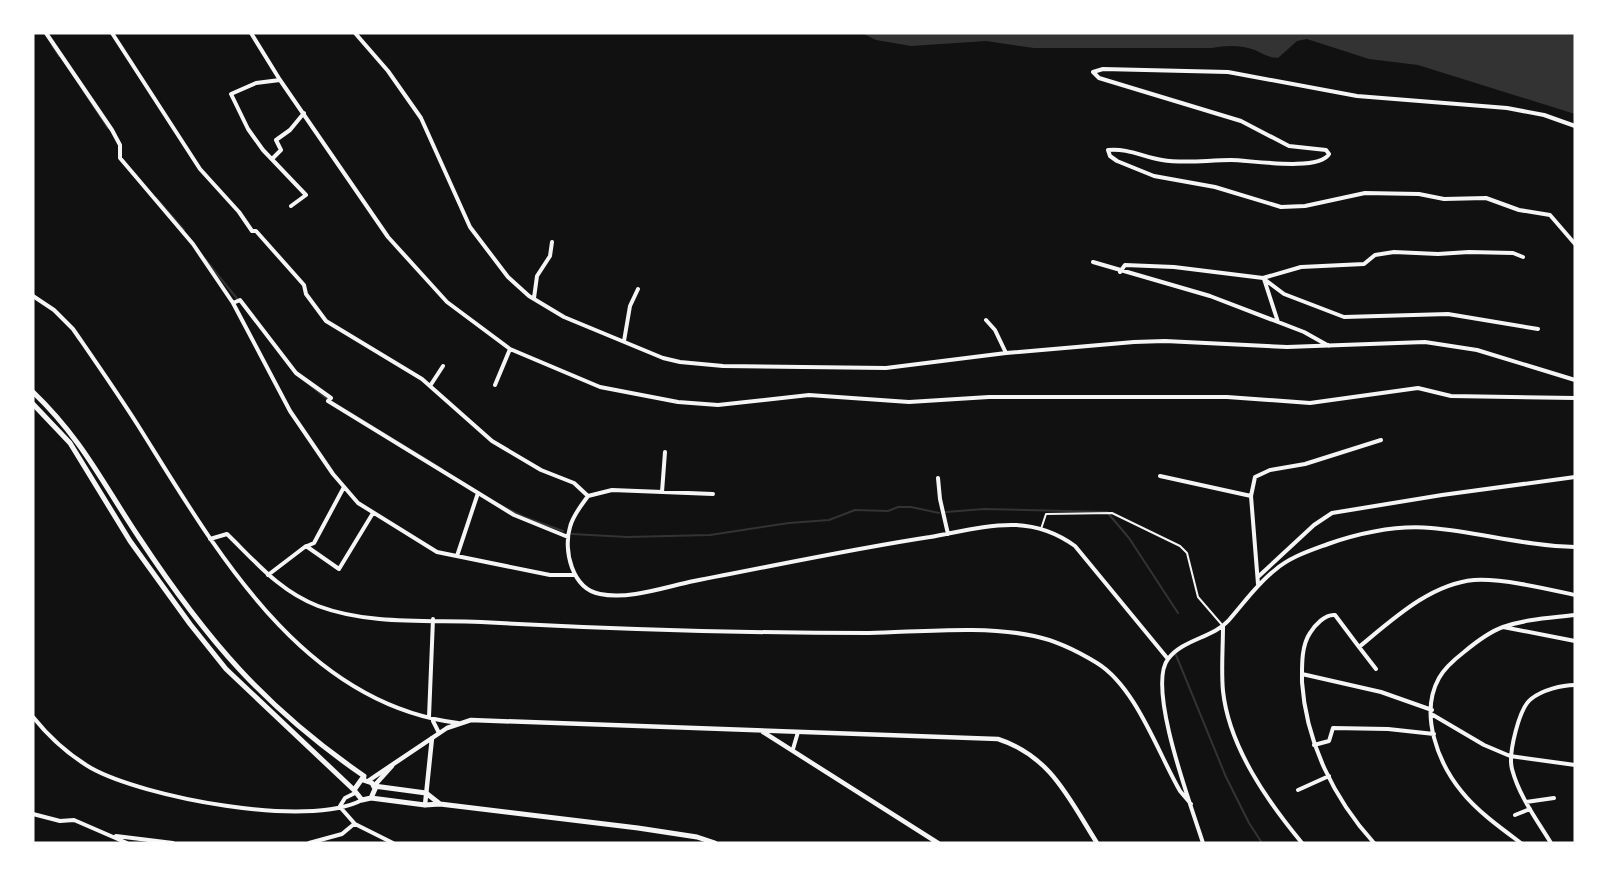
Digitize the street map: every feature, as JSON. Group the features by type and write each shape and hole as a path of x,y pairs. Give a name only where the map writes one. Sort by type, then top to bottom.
{"main road":[{"path":"33,392 76,439 196,621 232,664 307,735 374,786 375,793 371,798"},
{"path":"33,404 70,442 130,541 226,669 362,800 371,798 425,806 440,804 648,829 697,837 715,843"},
{"path":"130,541 138,536"},
{"path":"301,741 307,735"},
{"path":"355,792 366,778"},
{"path":"374,786 426,793 440,804"}],"street":[{"path":"46,33 112,130 120,145 120,158 193,244 233,303 282,399 344,487 358,503 437,552 550,575 575,575"},
{"path":"112,33 200,169 239,212 243,221 252,231 256,231 304,285 306,294 316,311 340,331 387,356 430,386 492,441 541,470 573,483 588,495"},
{"path":"251,33 280,80 398,251 447,302 510,349 600,387 678,402 718,405 809,395 909,402 989,397 1227,397 1310,403 1418,388 1451,396 1475,395 1498,399 1575,398"},
{"path":"355,33 388,71 421,118 461,211 477,240 508,277 534,298 564,317 680,362 740,367 902,367 1006,353 1165,340 1329,346 1425,342 1477,350 1575,380"},
{"path":"1575,126 1544,115 1507,108 1357,96 1228,72 1103,69 1093,72 1099,78 1241,121 1289,146 1326,150 1329,154 1322,161 1290,163 1229,160 1182,163 1159,160 1129,151 1108,150 1110,156 1117,161 1154,176 1215,187 1281,207 1305,206 1365,193 1419,194 1444,199 1486,198 1520,210 1550,215 1575,244"},
{"path":"280,80 256,83 231,94 249,129 272,159 306,195 291,206"},
{"path":"272,159 281,150 276,140 290,130 304,113"},
{"path":"534,298 537,276 550,256 552,242"},
{"path":"1120,272 1125,266 1157,266 1263,278 1301,267 1364,264 1375,255 1394,252 1513,253 1523,257"},
{"path":"1093,262 1120,272 1210,296 1322,340 1329,346"},
{"path":"1263,278 1278,322"},
{"path":"1263,278 1284,294 1344,316 1448,314 1538,329"},
{"path":"624,341 630,306 638,289"},
{"path":"33,297 54,310 73,328 210,539 251,592 299,646 325,668 364,694 431,719 458,723"},
{"path":"233,303 240,300 296,373 331,398 328,401 514,515 568,537"},
{"path":"986,320 995,330 1006,353"},
{"path":"495,385 510,349"},
{"path":"430,386 443,366"},
{"path":"1258,585 1251,496 1252,480 1263,472 1305,464 1381,440"},
{"path":"662,492 665,452"},
{"path":"1160,476 1251,496"},
{"path":"1259,576 1314,525 1332,513 1575,477"},
{"path":"939,478 940,499 948,534"},
{"path":"268,575 306,546 314,543 344,487"},
{"path":"713,494 612,490 588,495 574,516 568,537 570,561 575,575 582,585 599,594 645,592 861,547 1002,525 1041,529 1065,538 1086,558 1168,659"},
{"path":"457,556 478,493"},
{"path":"306,546 339,569 373,513"},
{"path":"1041,529 1046,514 1112,513 1185,550 1198,597 1223,626 1223,692 1232,724 1263,793 1302,843"},
{"path":"1203,843 1167,727 1161,682 1168,659 1184,646 1223,626 1258,585 1276,568 1298,556 1338,541 1384,530 1430,528 1575,547"},
{"path":"210,539 227,534 286,591 315,605 351,616 382,620 433,619 659,629 862,633 980,631 1034,636 1098,664 1122,687 1180,791 1191,804"},
{"path":"1359,647 1400,613 1452,584 1496,581 1575,595"},
{"path":"1374,843 1347,810 1314,745 1306,718 1302,674 1308,636 1315,626 1331,614 1336,616 1376,669"},
{"path":"1521,843 1462,792 1437,751 1432,712 1434,688 1444,669 1470,647 1503,627 1522,622 1575,615"},
{"path":"433,619 431,719 439,733"},
{"path":"1503,627 1549,638 1575,641"},
{"path":"1302,674 1381,692 1432,712 1484,745 1510,756 1575,765"},
{"path":"1551,843 1526,802 1516,780 1510,756 1530,699 1557,687 1575,685"},
{"path":"33,717 56,741 90,767 174,797 268,810 351,806 362,800"},
{"path":"374,786 392,766 439,733 458,723 471,720 980,738 1013,743 1036,757 1051,772 1097,843"},
{"path":"1314,745 1329,741 1333,728 1388,729 1434,734"},
{"path":"760,730 938,843"},
{"path":"793,749 798,732"},
{"path":"425,806 432,738"},
{"path":"366,778 392,766"},
{"path":"1298,790 1329,776"},
{"path":"339,807 345,798 355,792"},
{"path":"1526,802 1554,798"},
{"path":"339,807 355,824 393,843"},
{"path":"1515,814 1530,809"},
{"path":"33,814 60,821 74,820 127,843"},
{"path":"309,843 342,834 355,824"},
{"path":"110,835 173,843"}],"shaded area":[{"path":"862,33 1575,33 1575,114 1418,65 1369,59 1307,39 1297,41 1278,58 1269,57 1250,48 1234,46 1034,48 986,41 911,46 876,40"}],"waterway":[{"path":"52,45 59,56"},
{"path":"83,90 108,128"},
{"path":"156,198 184,230"},
{"path":"205,259 239,301"},
{"path":"301,378 326,398 442,469"},
{"path":"500,505 524,517 563,531"},
{"path":"572,534 627,537 710,535 789,523 829,520 855,510 888,511 898,507 911,507 939,513"},
{"path":"946,512 984,509 1107,512 1129,538 1178,613"},
{"path":"1176,655 1226,777 1249,823 1262,843"}]}
